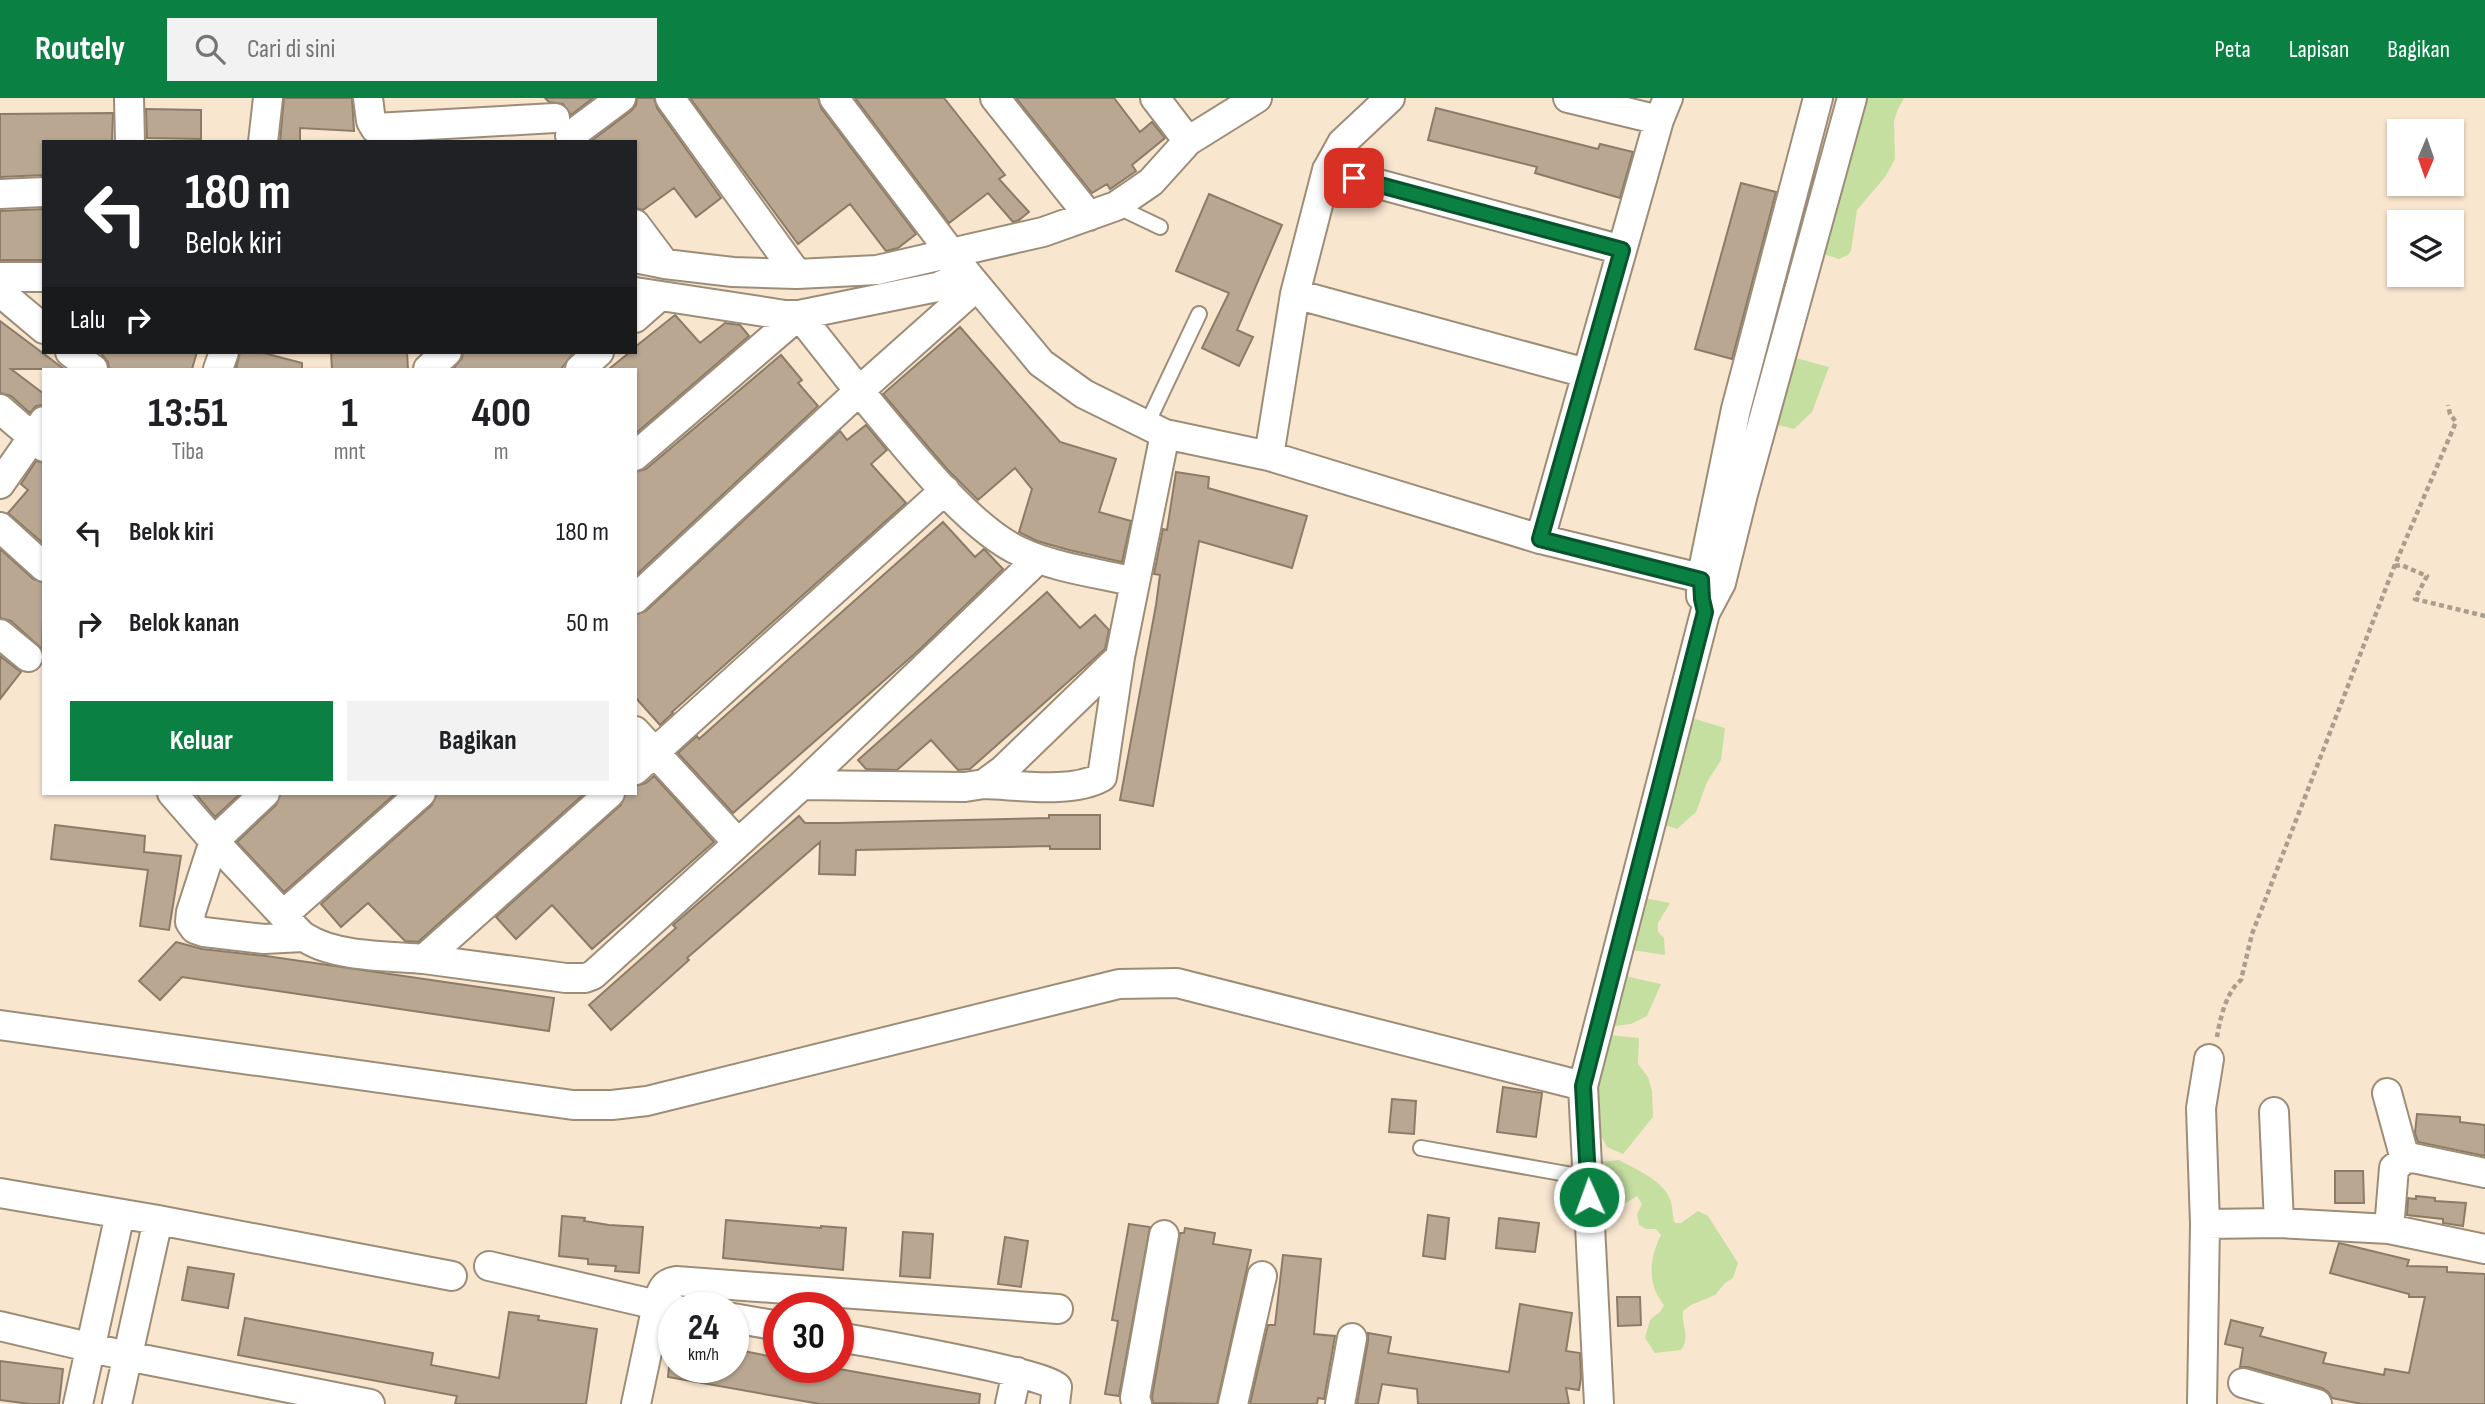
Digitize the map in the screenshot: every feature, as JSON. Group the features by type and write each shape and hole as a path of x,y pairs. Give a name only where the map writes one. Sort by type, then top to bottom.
{"street":[{"path":"129,98 130,140"},
{"path":"263,140 268,98"},
{"path":"368,98 370,121 375,128 560,123 621,98"},
{"path":"670,98 797,274"},
{"path":"834,98 965,271 1041,363 1084,394 1156,429 1269,456 1540,539 1711,582"},
{"path":"996,98 1089,216"},
{"path":"1156,98 1188,141"},
{"path":"637,314 648,294 799,315 937,287 1043,232 1116,206 1151,182 1188,141 1257,98"},
{"path":"1269,456 1295,294 1327,170 1342,143 1390,98"},
{"path":"1540,539 1663,109 1568,98"},
{"path":"1711,582 1736,409 1818,98"},
{"path":"1599,1404 1583,1086 1705,612 1702,599 1711,582 1743,494 1852,98"},
{"path":"1327,170 1622,250"},
{"path":"0,194 42,192"},
{"path":"637,227 665,264"},
{"path":"637,258 733,272 797,274 877,270 965,271"},
{"path":"637,597 859,391 965,271"},
{"path":"0,277 42,277"},
{"path":"0,292 42,327"},
{"path":"1295,294 1586,373"},
{"path":"799,315 859,391 945,490 992,535 1038,559 1135,582"},
{"path":"637,454 799,315"},
{"path":"429,368 445,354"},
{"path":"581,368 597,354"},
{"path":"0,409 40,435 0,484"},
{"path":"802,785 950,788 984,784 1067,786 1090,783 1102,777 1120,657 1135,582 1156,429"},
{"path":"645,761 945,490"},
{"path":"0,527 42,565"},
{"path":"174,795 303,937 319,946 566,978 585,978 599,970 802,785 1038,559"},
{"path":"0,634 28,657"},
{"path":"984,784 1003,770 1120,657"},
{"path":"637,737 645,761 737,842"},
{"path":"263,795 214,841 190,922 195,929 204,932 264,939 303,937"},
{"path":"283,915 419,795"},
{"path":"424,959 608,795"},
{"path":"0,1026 573,1105 612,1105 647,1101 1107,987 1154,982 1177,983 1583,1086"},
{"path":"2202,1404 2205,1224 2201,1108 2209,1059"},
{"path":"2387,1093 2405,1159"},
{"path":"2274,1112 2279,1223"},
{"path":"2389,1229 2394,1168 2405,1159 2413,1158 2485,1173"},
{"path":"0,1193 452,1276"},
{"path":"78,1404 120,1213"},
{"path":"117,1404 158,1220"},
{"path":"2205,1224 2279,1223 2389,1229 2485,1249"},
{"path":"1135,1403 1164,1235"},
{"path":"489,1266 658,1304"},
{"path":"1233,1404 1262,1276"},
{"path":"664,1292 663,1287 676,1281 865,1297 1058,1309"},
{"path":"854,1324 865,1297"},
{"path":"0,1326 127,1356 370,1404"},
{"path":"636,1404 658,1330"},
{"path":"1339,1404 1352,1338"},
{"path":"854,1339 1017,1372 1054,1383 1057,1391 1055,1404"},
{"path":"1010,1404 1017,1372"},
{"path":"2243,1383 2309,1403"}],"lane":[{"path":"1116,206 1160,227"},
{"path":"1156,429 1199,314"},
{"path":"1422,1149 1589,1178"}],"path":[{"path":"2209,1059 2216,1043 2220,1020 2236,984 2241,980 2252,934 2394,566 2456,422 2448,405"},
{"path":"2394,566 2401,565 2427,576 2415,599 2485,616"}],"green space":[{"path":"1857,98 1904,98 1894,122 1895,159 1885,177 1857,210 1851,251 1839,259 1814,251"},
{"path":"1788,356 1829,367 1812,412 1794,429 1770,423"},
{"path":"1692,718 1725,728 1721,760 1707,782 1696,812 1677,829 1662,824"},
{"path":"1639,897 1670,903 1658,923 1658,932 1664,938 1665,955 1626,949"},
{"path":"1620,975 1661,984 1647,1016 1631,1024 1607,1027"},
{"path":"1609,1035 1639,1038 1638,1064 1648,1077 1652,1091 1653,1117 1623,1154 1607,1147 1597,1128 1593,1099"},
{"path":"1619,1160 1649,1176 1662,1188 1671,1202 1675,1223 1681,1223 1698,1211 1708,1216 1738,1263 1733,1278 1715,1295 1683,1311 1686,1336 1681,1350 1655,1353 1645,1338 1650,1320 1664,1305 1652,1280 1652,1262 1661,1235 1656,1229 1646,1229 1639,1225 1637,1214 1642,1204 1637,1196 1621,1206 1602,1202 1598,1162"}],"building":[{"path":"284,98 352,98 354,131 300,128 300,140 280,140"},
{"path":"545,98 593,98 571,115 563,104 549,102"},
{"path":"637,98 654,98 657,108 721,198 696,217 674,188 643,210 637,208 637,140 593,140 636,105"},
{"path":"690,98 818,98 821,108 916,234 898,248 886,251 850,204 798,244"},
{"path":"855,98 944,98 1005,175 999,179 1029,212 1013,222 988,193 949,223"},
{"path":"1016,98 1114,98 1140,132 1152,122 1165,138 1132,165 1136,171 1110,189 1107,184 1092,193"},
{"path":"1436,108 1598,149 1600,144 1633,152 1620,198 1535,173 1537,167 1428,140"},
{"path":"146,109 201,110 201,139 147,138"},
{"path":"113,113 112,140 42,140 42,175 0,177 0,114"},
{"path":"1741,183 1776,192 1732,359 1695,349"},
{"path":"1209,194 1282,225 1237,330 1253,337 1239,366 1202,348 1229,293 1176,271"},
{"path":"42,209 42,260 0,260 0,211"},
{"path":"675,315 700,343 725,323 740,325 749,336 637,432 637,368 610,368 628,354 637,354 637,345"},
{"path":"0,321 63,368 11,369 42,392 42,405 36,406 30,413 11,396 0,393"},
{"path":"960,327 1060,442 1116,459 1099,512 1131,521 1122,562 1037,541 1019,532 1032,489 1015,468 978,500 947,469 883,394"},
{"path":"196,354 192,368 109,368 102,355"},
{"path":"240,354 268,354 302,363 302,368 236,368"},
{"path":"331,354 407,354 408,368 332,368"},
{"path":"463,354 572,354 562,368 454,368"},
{"path":"781,355 802,380 798,383 818,406 637,574 637,471 646,469"},
{"path":"866,425 887,450 871,464 906,503 660,725 637,699 637,614 646,611 840,431 847,440"},
{"path":"36,461 42,462 42,542 8,513 28,490 21,484"},
{"path":"1176,472 1209,477 1208,488 1307,516 1292,568 1199,541 1153,806 1120,800 1156,605 1160,575 1154,574 1163,529 1167,530"},
{"path":"943,522 975,557 984,549 1003,569 919,650 733,813 678,753 697,736 699,739"},
{"path":"0,549 33,579 42,582 42,649 11,621 0,618"},
{"path":"1047,592 1080,628 1095,615 1109,630 1105,649 970,769 958,770 931,740 897,770 866,769 858,760"},
{"path":"0,656 21,672 0,699"},
{"path":"654,776 714,842 592,949 552,905 516,939 496,917 621,805 625,795 637,795 637,785 646,783"},
{"path":"197,795 239,795 215,817"},
{"path":"280,795 394,795 284,892 237,842 276,805"},
{"path":"436,795 583,795 418,942 405,941 368,903 341,927 321,904 432,805"},
{"path":"1049,815 1100,815 1100,849 1050,849 1050,846 856,850 855,875 819,874 820,842 687,958 689,960 611,1030 589,1005 676,928 673,925 799,816 805,823 837,823 1049,818"},
{"path":"55,825 145,836 144,852 181,856 169,930 140,926 148,870 51,859"},
{"path":"176,942 202,949 554,998 549,1031 182,977 160,1000 139,981"},
{"path":"1503,1087 1542,1093 1536,1137 1497,1132"},
{"path":"1392,1099 1416,1101 1414,1134 1389,1132"},
{"path":"2417,1114 2460,1117 2460,1122 2485,1125 2485,1156 2418,1142 2415,1133"},
{"path":"2335,1171 2363,1171 2364,1203 2335,1203"},
{"path":"2416,1196 2435,1198 2435,1201 2466,1203 2463,1226 2443,1223 2443,1219 2407,1215 2408,1198 2416,1199"},
{"path":"1428,1215 1449,1218 1445,1259 1423,1256"},
{"path":"562,1216 585,1218 584,1221 609,1225 643,1227 639,1273 615,1271 616,1266 588,1264 588,1259 559,1256"},
{"path":"1499,1218 1539,1223 1535,1252 1496,1248"},
{"path":"726,1220 846,1228 843,1270 723,1258"},
{"path":"1129,1224 1150,1227 1119,1396 1105,1394 1118,1321 1112,1320"},
{"path":"1185,1228 1215,1233 1213,1244 1251,1250 1217,1404 1153,1403 1180,1233 1184,1233"},
{"path":"903,1232 933,1234 930,1278 900,1276"},
{"path":"1005,1237 1028,1241 1021,1287 998,1284"},
{"path":"2339,1243 2409,1260 2407,1266 2447,1267 2447,1272 2485,1274 2485,1404 2362,1404 2332,1398 2322,1388 2240,1367 2243,1348 2225,1344 2231,1320 2263,1328 2260,1336 2326,1353 2323,1363 2384,1375 2385,1369 2409,1373 2425,1297 2409,1297 2409,1294 2330,1273"},
{"path":"1283,1255 1321,1259 1314,1334 1335,1336 1324,1399 1318,1398 1317,1404 1250,1404 1268,1325 1275,1325"},
{"path":"188,1267 234,1274 228,1308 182,1300"},
{"path":"1617,1297 1640,1297 1641,1325 1618,1326"},
{"path":"1520,1304 1572,1313 1566,1351 1580,1353 1581,1378 1579,1390 1566,1388 1569,1404 1418,1404 1417,1389 1382,1384 1378,1404 1357,1404 1368,1333 1391,1337 1388,1353 1509,1372"},
{"path":"509,1312 539,1316 538,1320 597,1329 586,1404 455,1404 457,1396 238,1355 245,1318 433,1353 431,1365 499,1378"},
{"path":"749,1352 763,1355 763,1383 854,1383 854,1372 980,1394 979,1404 820,1404 702,1383 749,1383"},
{"path":"0,1361 63,1369 59,1404 0,1400"}],"route":[{"path":"1354,178 1622,250 1540,539 1701,580 1705,612 1583,1086 1589,1197"}]}
